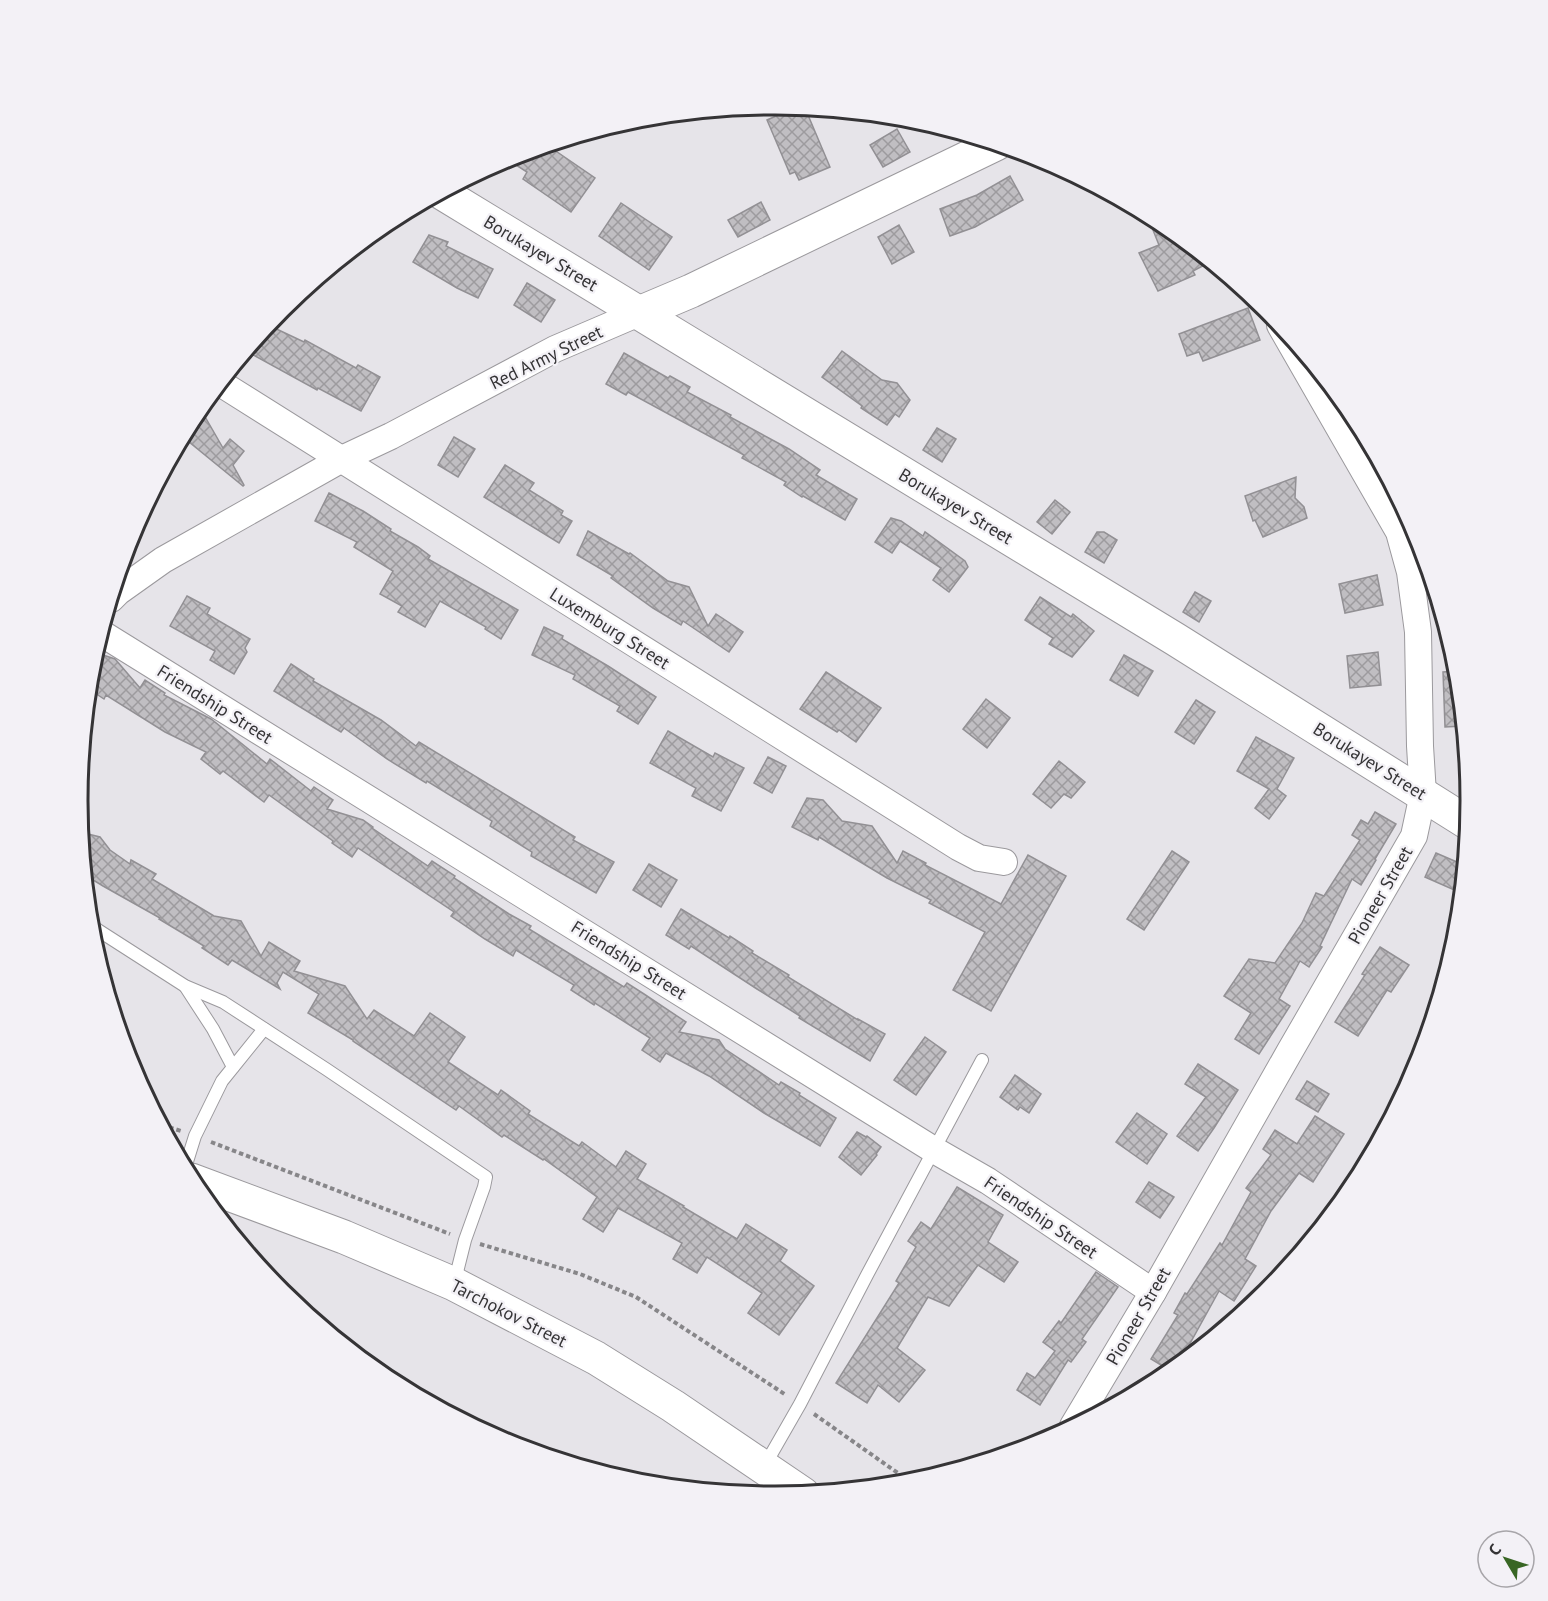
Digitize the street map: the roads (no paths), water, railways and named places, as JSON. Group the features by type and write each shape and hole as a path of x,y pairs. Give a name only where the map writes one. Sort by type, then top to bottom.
{"street":[{"name":"Red Army Street","path":"122,589 163,560 342,459 392,436 555,349 702,286 986,149"},
{"name":"Borukayev Street","path":"449,197 1175,639 1459,817"},
{"name":"Pioneer Street","path":"1081,1413 1153,1292 1414,836 1423,794 1418,632 1410,572 1399,532 1304,366"},
{"name":"Luxemburg Street","path":"227,387 958,847 979,858 1004,862"},
{"name":"Friendship Street","path":"109,638 934,1150 988,1181 1153,1292"},
{"name":"Tarchokov Street","path":"208,1186 344,1237 454,1284 596,1358 673,1406 791,1486"}],"lane":[{"path":"102,933 185,986 223,1002 486,1177 465,1240 454,1284"},
{"path":"185,986 213,1029 233,1067"},
{"path":"189,1157 195,1136 222,1081 264,1029"},
{"path":"764,1466 800,1404 982,1060"}]}
